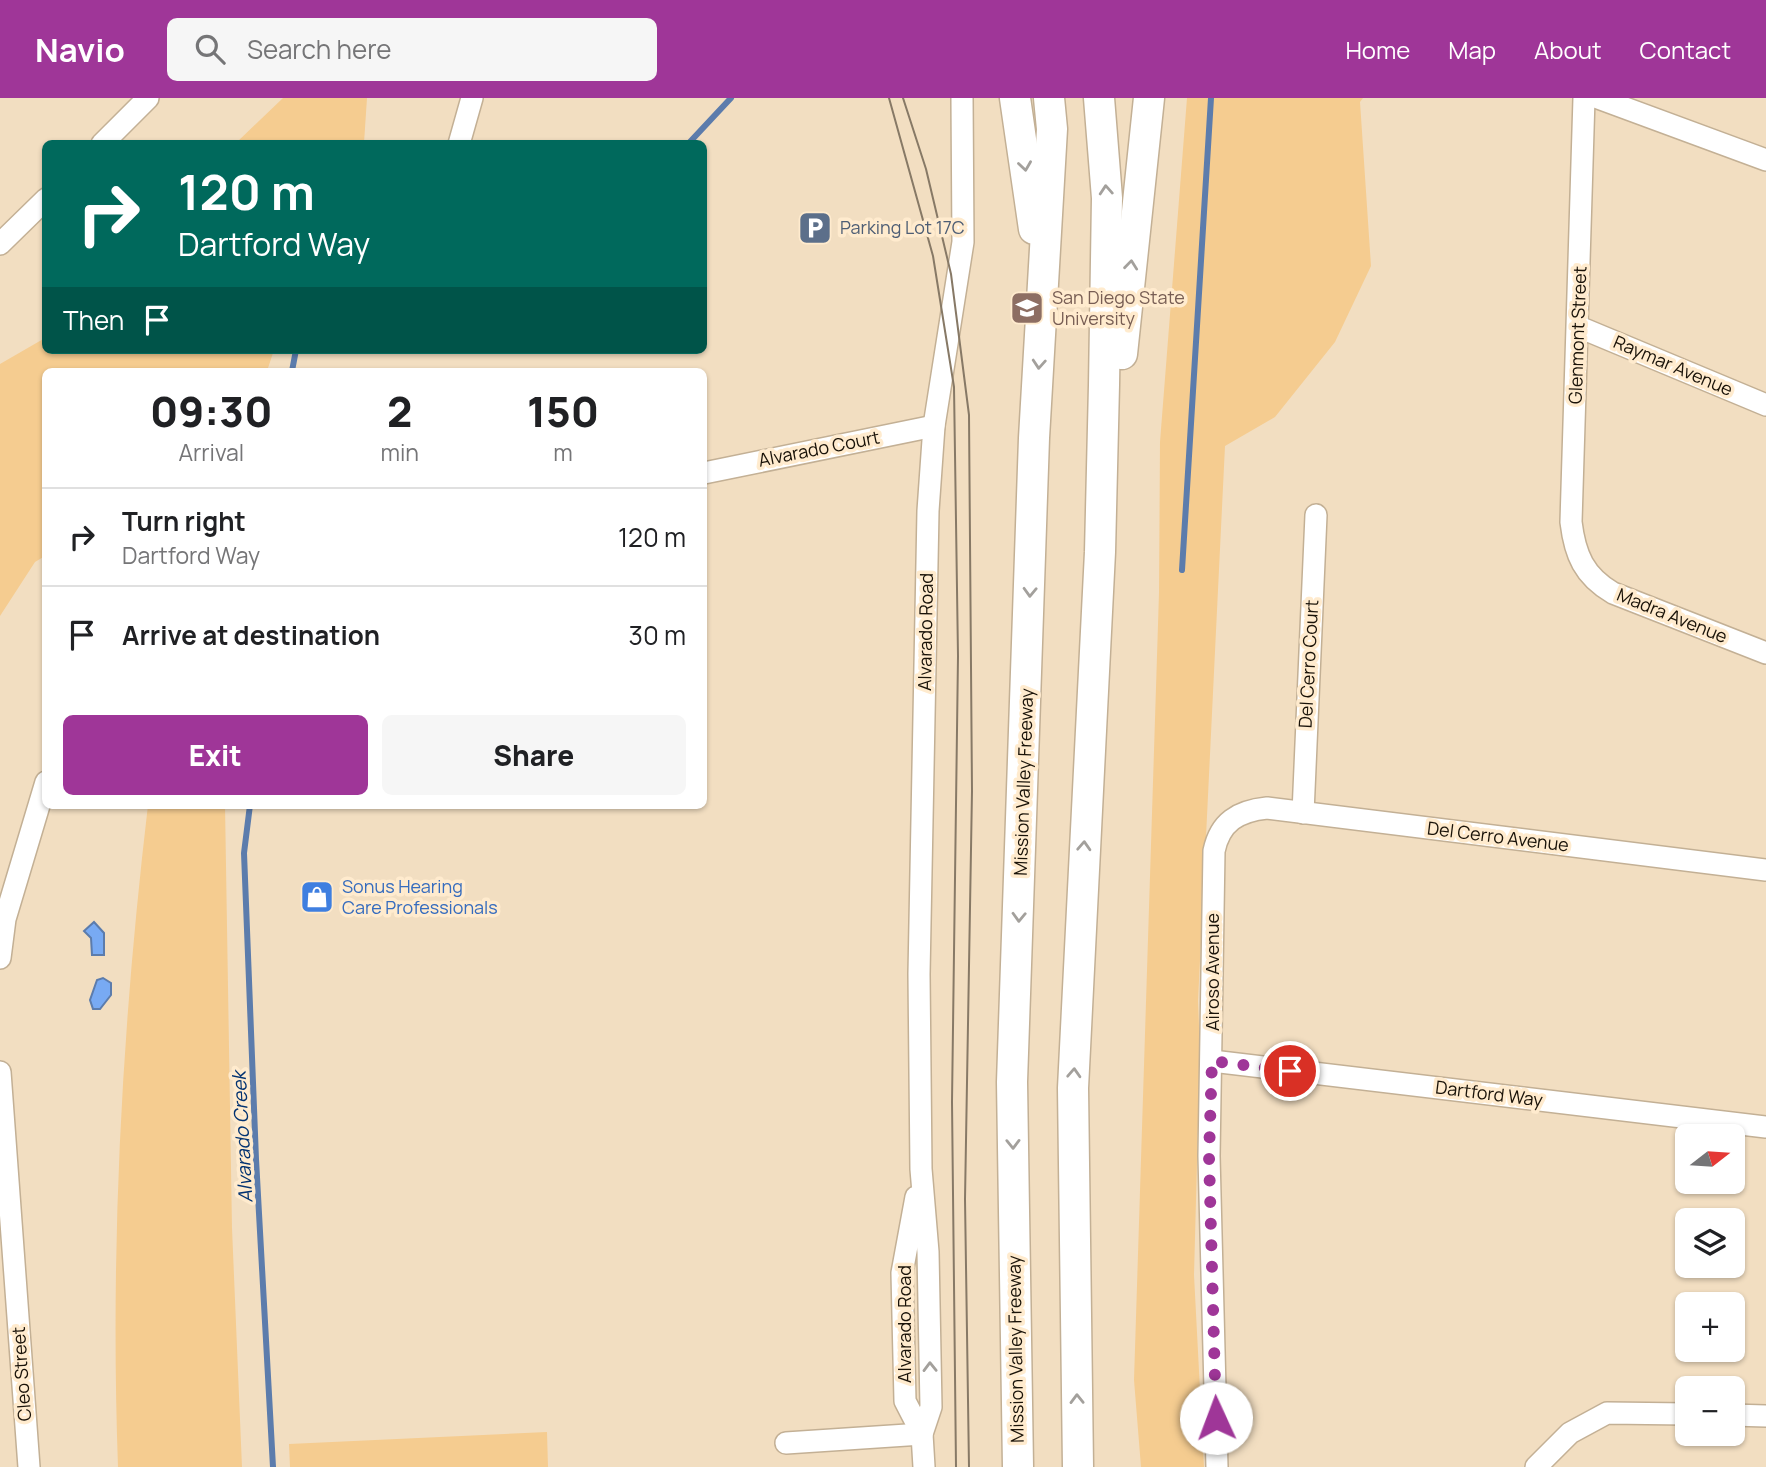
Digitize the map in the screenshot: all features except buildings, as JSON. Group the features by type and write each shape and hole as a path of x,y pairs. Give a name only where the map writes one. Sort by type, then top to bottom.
{"highway":[{"path":"1016,98 1044,296"},
{"name":"Mission Valley Freeway","path":"1018,1467 1012,1083 1034,438 1052,129 1049,98"},
{"path":"1078,1467 1073,1088 1100,552 1107,198 1099,98"},
{"path":"1100,552 1149,98"}],"street":[{"path":"106,140 148,98"},
{"path":"460,140 472,98"},
{"name":"Alvarado Road","path":"924,1467 922,1434 930,1407 928,1252 921,1169 920,947 928,511 934,426 963,242 962,98"},
{"name":"Glenmont Street","path":"1584,98 1580,327 1571,522 1577,555 1584,569"},
{"path":"1598,98 1766,160"},
{"path":"0,244 42,203"},
{"name":"Raymar Avenue","path":"1580,327 1766,405"},
{"name":"Alvarado Court","path":"707,472 934,426"},
{"name":"Del Cerro Court","path":"1303,813 1316,515"},
{"name":"Madra Avenue","path":"1584,569 1613,593 1766,653"},
{"path":"0,958 5,919 42,795"},
{"name":"Del Cerro Avenue","path":"1231,818 1241,812 1267,808 1766,870"},
{"name":"Airoso Avenue","path":"1217,1467 1209,1156 1214,851 1217,836 1231,818"},
{"name":"Dartford Way","path":"1212,1061 1766,1127"},
{"name":"Cleo Street","path":"0,1072 29,1467"},
{"path":"1536,1467 1570,1433 1607,1413 1675,1414"},
{"path":"1745,1415 1766,1416"},
{"path":"786,1443 922,1434"}],"shaded area":[{"path":"283,98 367,98 364,140 239,140"},
{"path":"1187,98 1363,98 1360,102 1371,266 1335,342 1275,417 1225,446 1198,1001 1200,1050 1194,1275 1204,1467 1141,1467 1134,1380 1159,593 1160,442"},
{"path":"42,340 42,354 273,354 268,368 42,368 42,558 35,562 0,616 0,364"},
{"path":"148,809 225,809 232,1228 242,1467 118,1467 116,1301 120,1135"},
{"path":"547,1432 548,1467 290,1467 289,1444"}],"water":[{"path":"94,922 104,933 104,955 92,955 91,938 84,931"},
{"path":"103,978 111,983 111,995 100,1009 93,1009 90,1000 97,980"}],"waterway":[{"name":"Alvarado Creek","path":"692,140 731,98"},
{"path":"1182,570 1211,98"},
{"name":"Alvarado Creek","path":"293,368 295,354"},
{"name":"Alvarado Creek","path":"250,809 244,853 256,1159 273,1467"}],"tram line":[{"path":"889,98 933,256 954,387 958,656 952,1102 956,1467"},
{"path":"903,98 926,169 951,274 969,415 972,791 965,1199 969,1467"}],"place":[{"name":"Parking Lot 17C","path":"815,228"},
{"name":"San Diego State University","path":"1027,308"},
{"name":"Sonus Hearing Care Professionals","path":"317,897"}],"route":[{"path":"1216,1418 1209,1156 1212,1061 1290,1071"}]}
